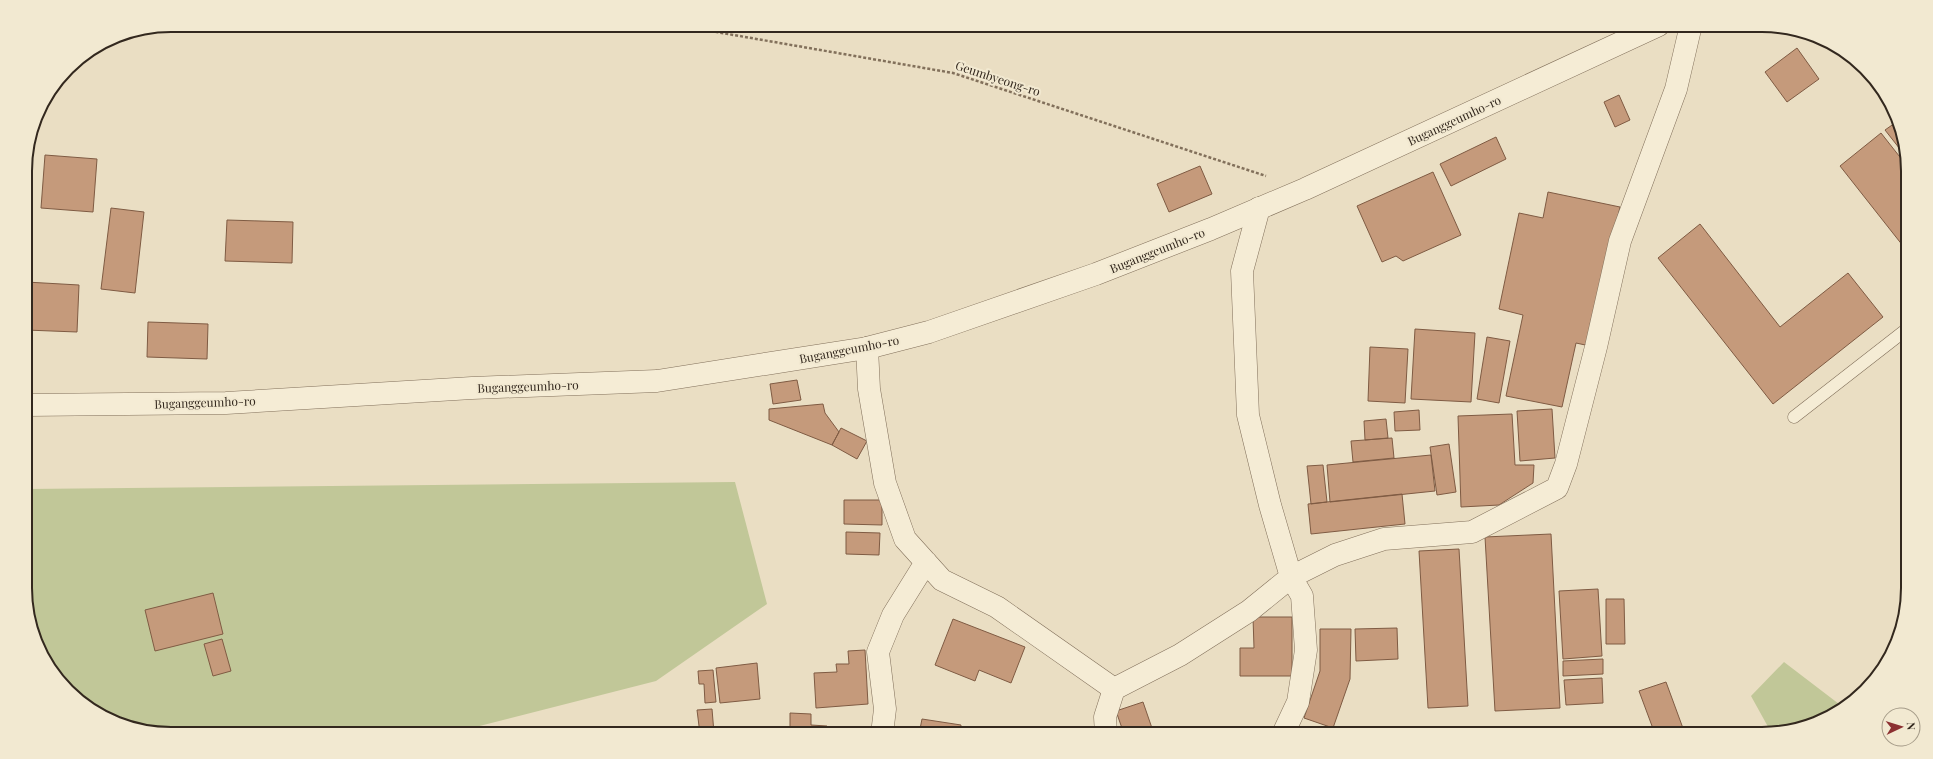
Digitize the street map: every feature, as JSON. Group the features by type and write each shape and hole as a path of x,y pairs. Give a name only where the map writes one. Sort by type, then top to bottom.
{"street":[{"name":"Buganggeumho-ro","path":"32,406 226,403 472,388 657,381 867,348 929,332 1096,274 1259,208 1305,189 1642,32"},
{"path":"1106,727 1105,717 1114,689 1180,655 1249,611 1291,577 1335,555 1384,539 1472,532 1557,488 1566,464 1593,362 1620,241 1676,89 1689,32"},
{"path":"1259,208 1242,271 1248,415 1270,506 1291,577 1302,596 1306,650 1298,702 1286,727"},
{"path":"867,348 869,389 885,483 905,539 942,580 996,607 1114,689"},
{"path":"883,727 885,709 878,652 893,615 926,562"}],"lane":[{"path":"1794,417 1901,334"}],"path":[{"name":"Geumbyeong-ro","path":"716,32 953,73 1267,177"}],"green space":[{"path":"735,482 767,604 656,681 475,727 153,726 126,720 94,704 79,693 66,680 46,649 39,633 32,597 32,489"},
{"path":"1784,662 1839,704 1807,720 1768,727 1751,696"}],"building":[{"path":"1797,48 1819,79 1787,102 1765,72"},
{"path":"1619,95 1630,120 1615,127 1604,102"},
{"path":"1892,125 1899,148 1885,130"},
{"path":"1881,133 1900,157 1901,243 1840,166"},
{"path":"1496,137 1506,159 1451,186 1440,164"},
{"path":"45,155 97,159 93,212 41,208"},
{"path":"1200,166 1212,194 1169,212 1157,184"},
{"path":"1433,172 1461,235 1403,261 1396,256 1382,262 1357,206"},
{"path":"1548,192 1620,207 1590,346 1576,343 1562,407 1506,396 1523,315 1499,309 1519,213 1543,218"},
{"path":"111,208 144,212 135,293 101,289"},
{"path":"227,220 293,222 292,263 225,261"},
{"path":"1700,224 1780,327 1848,273 1883,317 1773,404 1658,258"},
{"path":"32,282 79,285 77,332 32,330"},
{"path":"148,322 208,324 207,359 147,357"},
{"path":"1415,329 1475,333 1471,402 1411,399"},
{"path":"1487,337 1510,341 1499,403 1477,399"},
{"path":"1370,347 1408,349 1405,403 1368,401"},
{"path":"797,380 801,400 773,404 770,384"},
{"path":"823,404 825,413 839,432 832,445 769,420 769,409"},
{"path":"1552,409 1555,458 1520,461 1517,411"},
{"path":"1419,410 1420,430 1395,431 1394,412"},
{"path":"1512,414 1515,465 1534,465 1533,483 1499,505 1461,507 1458,416"},
{"path":"1386,419 1388,438 1365,440 1364,421"},
{"path":"841,428 867,441 857,459 832,445"},
{"path":"1392,438 1394,458 1353,462 1351,441"},
{"path":"1449,444 1456,492 1437,495 1430,447"},
{"path":"1431,455 1435,491 1330,502 1327,465"},
{"path":"1323,465 1327,502 1311,504 1307,466"},
{"path":"1402,494 1405,524 1311,534 1308,504"},
{"path":"844,500 882,500 882,525 844,524"},
{"path":"846,532 880,533 879,555 846,554"},
{"path":"1551,534 1560,708 1495,711 1485,537"},
{"path":"1459,549 1468,706 1428,708 1419,551"},
{"path":"1598,589 1602,656 1563,659 1559,591"},
{"path":"213,593 223,634 155,651 145,610"},
{"path":"1606,599 1624,599 1625,644 1606,644"},
{"path":"1253,617 1292,617 1292,676 1240,676 1240,648 1254,648"},
{"path":"953,619 1025,647 1011,683 979,670 975,681 935,665"},
{"path":"1397,628 1398,659 1356,661 1355,629"},
{"path":"1320,629 1351,629 1350,679 1333,727 1304,718 1320,671"},
{"path":"222,639 231,671 213,676 204,644"},
{"path":"865,650 868,704 816,708 814,673 837,672 836,664 849,664 848,651"},
{"path":"1603,659 1603,674 1563,676 1563,661"},
{"path":"757,663 760,699 720,703 716,668"},
{"path":"713,670 716,702 705,703 704,684 699,684 698,671"},
{"path":"1602,678 1603,703 1566,705 1564,680"},
{"path":"1666,682 1683,727 1652,727 1639,691"},
{"path":"1143,702 1152,727 1122,727 1116,711"},
{"path":"712,709 714,727 699,727 697,710"},
{"path":"790,713 811,714 811,725 827,726 827,727 790,727"},
{"path":"922,719 961,725 961,727 920,727"}]}
